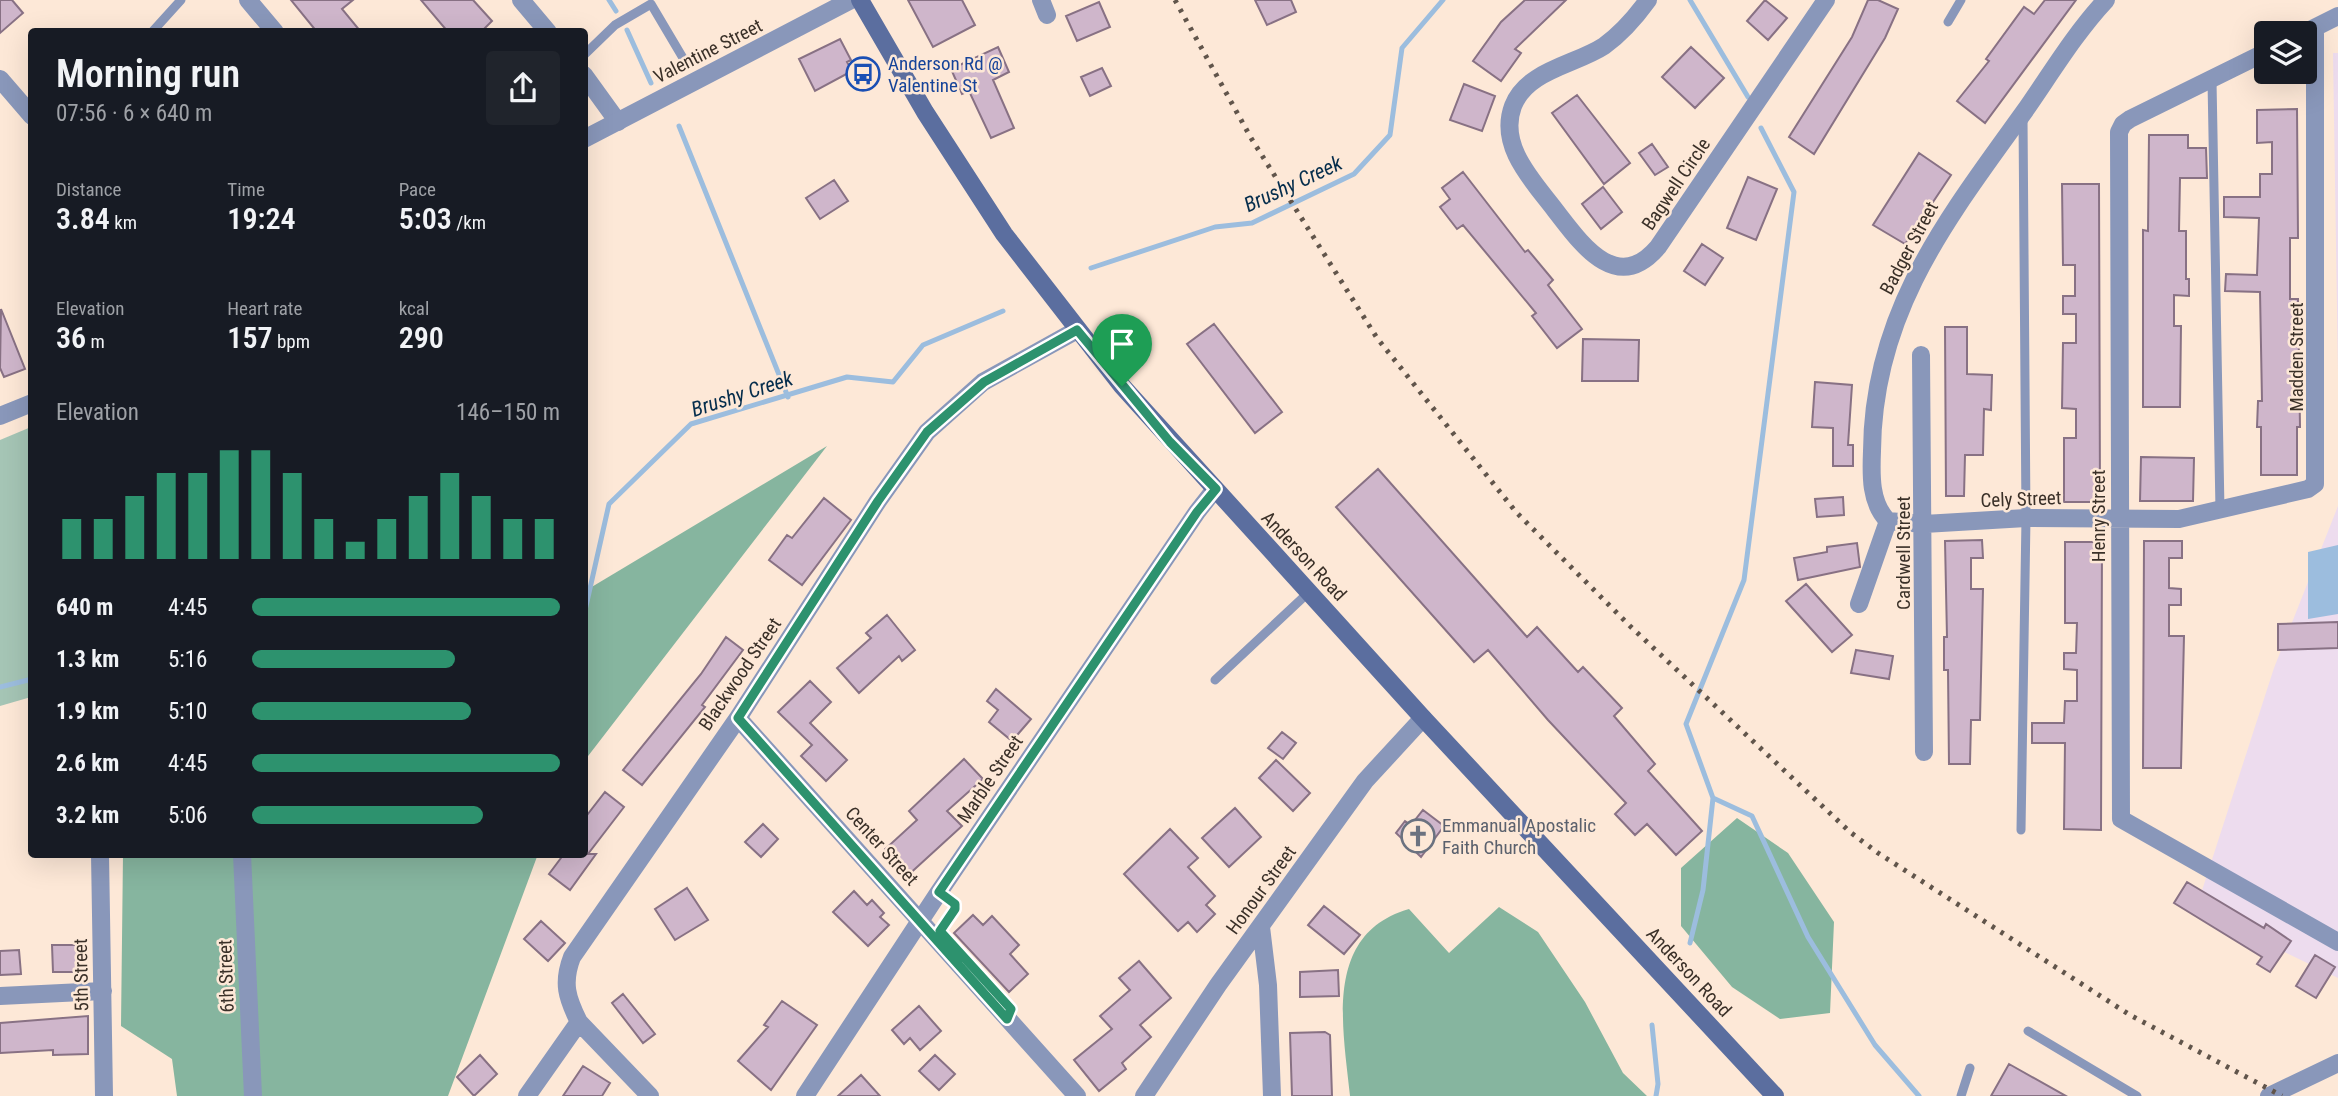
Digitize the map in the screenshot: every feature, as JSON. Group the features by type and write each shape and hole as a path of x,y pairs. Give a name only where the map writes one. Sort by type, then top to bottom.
{"main road":[{"name":"Anderson Road","path":"860,0 925,112 1004,234 1077,330 1170,442 1775,1096"}],"street":[{"path":"248,0 272,28"},
{"path":"521,0 545,28"},
{"name":"Valentine Street","path":"588,137 851,0"},
{"name":"Bagwell Circle","path":"1648,0 1620,34 1529,85 1514,103 1509,118 1510,138 1521,163 1583,247 1597,259 1612,265 1637,263 1658,247 1826,0"},
{"name":"Badger Street","path":"1888,521 1875,503 1871,459 1875,401 1889,338 1925,255 1957,204 2106,0"},
{"path":"2317,27 2338,16"},
{"name":"Henry Street","path":"2254,58 2130,119 2123,124 2119,132 2121,819 2338,942"},
{"path":"588,81 618,122"},
{"path":"2,84 28,112"},
{"name":"Madden Street","path":"2119,519 2179,519 2220,512 2308,489 2315,484 2311,84"},
{"name":"Blackwood Street","path":"579,1022 566,991 567,971 572,957 738,718 878,501 927,432 984,382 1077,330"},
{"name":"Cardwell Street","path":"1921,355 1924,752"},
{"path":"0,416 28,405"},
{"name":"Marble Street","path":"805,1096 919,921 1189,523 1216,489"},
{"name":"Cely Street","path":"1924,524 2026,518 2119,519"},
{"path":"1859,604 1888,521 1924,524"},
{"name":"Center Street","path":"738,718 919,921 937,935 1007,1019 1077,1096"},
{"name":"Honour Street","path":"1144,1096 1365,781 1423,718"},
{"name":"5th Street","path":"100,858 104,1096"},
{"name":"6th Street","path":"242,858 253,1096"},
{"path":"1261,927 1268,985 1272,1096"},
{"path":"0,996 103,991"},
{"path":"527,1096 579,1022 650,1096"},
{"path":"2269,1096 2338,1063"}],"lane":[{"path":"156,28 181,0"},
{"path":"1948,22 1961,0"},
{"path":"588,51 615,25 653,1 683,58"},
{"path":"2212,81 2220,512"},
{"path":"2021,830 2026,518 2023,113"},
{"path":"1214,680 1309,592"},
{"path":"937,935 955,909 955,904 939,892"},
{"path":"2028,1031 2137,1096"},
{"path":"1961,1096 1970,1068"}],"shaded area":[{"path":"2333,53 2338,53 2338,372"},
{"path":"2338,506 2338,978 2196,909 2274,668"}],"green space":[{"path":"28,428 28,698 0,706 0,440"},
{"path":"827,446 588,756 588,589"},
{"path":"1737,818 1788,853 1834,922 1830,1013 1780,1019 1732,987 1681,926 1681,868"},
{"path":"123,858 537,858 448,1096 177,1096 172,1059 121,1026"},
{"path":"1499,907 1538,932 1585,1002 1623,1073 1647,1096 1350,1096 1344,1041 1345,986 1351,961 1363,939 1381,921 1409,909 1449,953"}],"water":[{"path":"2338,545 2338,614 2308,619 2308,552"}],"building":[{"path":"0,0 12,0 23,13 0,33"},
{"path":"291,0 353,0 342,9 358,28 314,28"},
{"path":"421,0 473,0 492,21 485,28 445,28"},
{"path":"908,0 962,0 975,25 933,47"},
{"path":"1255,0 1291,0 1296,12 1267,25"},
{"path":"1525,0 1566,0 1515,49 1521,53 1501,81 1473,61 1501,22"},
{"path":"1765,0 1787,18 1768,40 1747,21"},
{"path":"1868,0 1878,0 1898,9 1885,38 1814,154 1789,137 1852,37"},
{"path":"2045,0 2076,0 1985,123 1957,101 1989,61 1986,59 2024,7 2034,14"},
{"path":"1099,2 1110,27 1077,41 1066,16"},
{"path":"840,39 851,60 847,62 852,71 815,91 799,59"},
{"path":"998,47 1009,72 993,80 1014,128 991,138 969,91 962,94 951,69"},
{"path":"1691,47 1724,78 1695,108 1662,77"},
{"path":"1102,68 1111,86 1090,96 1081,77"},
{"path":"1464,84 1495,96 1482,131 1450,120"},
{"path":"1577,95 1630,163 1604,184 1552,113"},
{"path":"2297,109 2298,238 2290,238 2290,299 2298,299 2300,427 2297,427 2297,475 2261,475 2261,427 2257,427 2258,401 2262,401 2260,292 2225,291 2226,274 2257,275 2259,218 2224,217 2224,197 2260,197 2260,174 2272,174 2272,142 2257,143 2257,110"},
{"path":"2149,135 2188,135 2188,148 2206,148 2207,178 2180,178 2179,231 2186,231 2186,279 2189,279 2189,296 2174,295 2174,326 2181,326 2180,407 2143,407 2143,230 2148,231"},
{"path":"1652,144 1668,167 1655,175 1639,153"},
{"path":"1919,153 1951,175 1905,244 1873,225"},
{"path":"1463,172 1525,252 1528,250 1553,280 1548,285 1582,329 1557,348 1532,316 1536,313 1463,225 1457,229 1440,207 1450,199 1442,188"},
{"path":"1748,177 1777,189 1756,240 1727,228"},
{"path":"834,180 848,201 820,219 806,198"},
{"path":"2062,184 2099,184 2100,502 2064,502 2064,438 2076,438 2076,409 2062,408 2063,343 2076,343 2076,314 2063,314 2063,296 2075,296 2075,265 2063,265"},
{"path":"1603,187 1622,212 1601,229 1582,204"},
{"path":"1702,244 1723,258 1705,285 1684,271"},
{"path":"1,309 25,369 4,377 0,368"},
{"path":"1214,324 1282,412 1255,433 1187,344"},
{"path":"1945,327 1967,327 1967,374 1992,375 1991,410 1984,409 1983,455 1965,455 1964,496 1946,496"},
{"path":"1583,339 1639,340 1638,381 1582,381"},
{"path":"1815,382 1852,385 1848,445 1853,445 1853,466 1833,466 1833,428 1812,427"},
{"path":"2141,457 2194,458 2193,501 2140,501"},
{"path":"1378,469 1527,637 1537,627 1578,672 1583,667 1622,708 1614,716 1655,764 1648,771 1702,831 1676,855 1647,824 1635,835 1615,814 1626,803 1548,720 1488,650 1474,662 1336,507"},
{"path":"1843,497 1844,515 1817,517 1815,499"},
{"path":"824,498 851,520 802,585 769,560 787,535 792,538"},
{"path":"1982,540 1983,558 1971,558 1971,589 1983,589 1980,720 1971,720 1970,764 1949,764 1948,670 1944,670 1944,637 1947,637 1945,541"},
{"path":"2144,541 2182,541 2182,558 2169,558 2169,588 2181,589 2181,605 2169,605 2169,636 2184,636 2181,768 2143,768"},
{"path":"2065,542 2102,542 2101,830 2064,829 2065,743 2032,743 2032,723 2064,723 2065,701 2077,701 2077,670 2064,669 2064,653 2076,653 2077,623 2065,623"},
{"path":"1857,543 1860,567 1798,580 1794,558 1827,552 1827,547"},
{"path":"1806,584 1852,635 1832,652 1786,601"},
{"path":"887,615 915,650 902,661 899,656 859,693 837,668 871,638 866,633"},
{"path":"2338,622 2338,648 2278,650 2278,624"},
{"path":"726,637 743,650 702,705 705,707 642,785 623,770 701,674"},
{"path":"1856,650 1893,656 1889,679 1851,673"},
{"path":"810,681 831,702 810,723 847,760 826,781 801,756 812,745 778,712"},
{"path":"996,689 1031,719 1012,741 989,722 998,710 987,701"},
{"path":"1282,732 1296,743 1283,759 1268,748"},
{"path":"964,759 983,779 947,811 962,826 905,878 882,852 917,820 909,811"},
{"path":"1276,760 1310,793 1293,811 1259,778"},
{"path":"605,792 624,807 588,854 588,814"},
{"path":"1235,808 1261,837 1229,867 1202,838"},
{"name":"Emmanual Apostalic Faith Church","path":"1423,810 1444,826 1421,857 1396,833 1405,821 1411,825"},
{"path":"763,824 778,839 761,857 745,842"},
{"path":"1170,829 1198,858 1188,867 1215,896 1206,905 1215,914 1197,932 1188,922 1178,931 1124,874"},
{"path":"588,854 596,854 570,890 549,874 561,858 588,858"},
{"path":"2187,882 2264,928 2266,924 2291,941 2270,972 2257,964 2262,957 2174,903"},
{"path":"687,888 708,920 675,940 655,909"},
{"path":"854,891 867,905 872,900 884,913 880,917 889,925 868,946 833,912"},
{"path":"1324,906 1360,935 1344,954 1308,925"},
{"path":"973,915 983,925 992,916 1019,945 1010,954 1028,974 1009,992 954,933"},
{"path":"541,921 565,943 548,961 524,939"},
{"path":"52,945 84,945 84,972 53,972"},
{"path":"19,950 21,974 0,975 0,951"},
{"path":"2315,955 2335,967 2316,998 2296,986"},
{"path":"1139,961 1171,998 1140,1025 1151,1037 1122,1063 1126,1069 1099,1091 1074,1060 1112,1029 1100,1016 1130,990 1119,978"},
{"path":"1338,970 1339,996 1300,997 1300,972"},
{"path":"623,994 655,1034 643,1043 612,1003"},
{"path":"782,1001 817,1025 771,1090 738,1061 768,1027 764,1025"},
{"path":"919,1006 941,1031 920,1050 910,1038 904,1044 892,1030"},
{"path":"88,1016 88,1054 53,1055 53,1050 0,1053 0,1023"},
{"path":"1325,1032 1330,1035 1332,1096 1292,1096 1290,1033"},
{"path":"480,1055 497,1074 474,1096 457,1077"},
{"path":"935,1055 955,1074 939,1090 919,1071"},
{"path":"2009,1064 2066,1096 1991,1096"},
{"path":"583,1066 610,1083 602,1096 563,1096"},
{"path":"861,1075 880,1096 838,1096"}],"waterway":[{"path":"609,0 616,11"},
{"name":"Brushy Creek","path":"1091,268 1215,227 1252,223 1354,174 1390,135 1402,48 1443,0"},
{"path":"1690,0 1748,97"},
{"path":"627,30 651,83"},
{"path":"679,126 788,397"},
{"path":"1690,943 1703,890 1713,798 1686,724 1744,580 1794,192 1761,128"},
{"name":"Brushy Creek","path":"588,597 609,504 691,424 847,377 893,382 923,345 1003,311"},
{"name":"Brushy Creek","path":"0,687 28,680"},
{"path":"1713,798 1752,816 1808,937 1875,1045 1919,1096"},
{"path":"1652,1025 1658,1084 1656,1096"}],"railway":[{"path":"1175,0 1251,138 1377,338 1516,512 1630,626 1850,832 1878,853 2130,1015 2282,1096"}],"place":[{"name":"Anderson Rd @ Valentine St","path":"863,74"},
{"name":"Emmanual Apostalic Faith Church","path":"1418,836"}],"route":[{"path":"1077,330 1122,386 1170,442 1216,489 1197,512 939,892 955,904 955,909 940,931 1011,1009 1012,1013 1007,1019 738,718 909,455 952,407 984,382 1077,330"}]}
